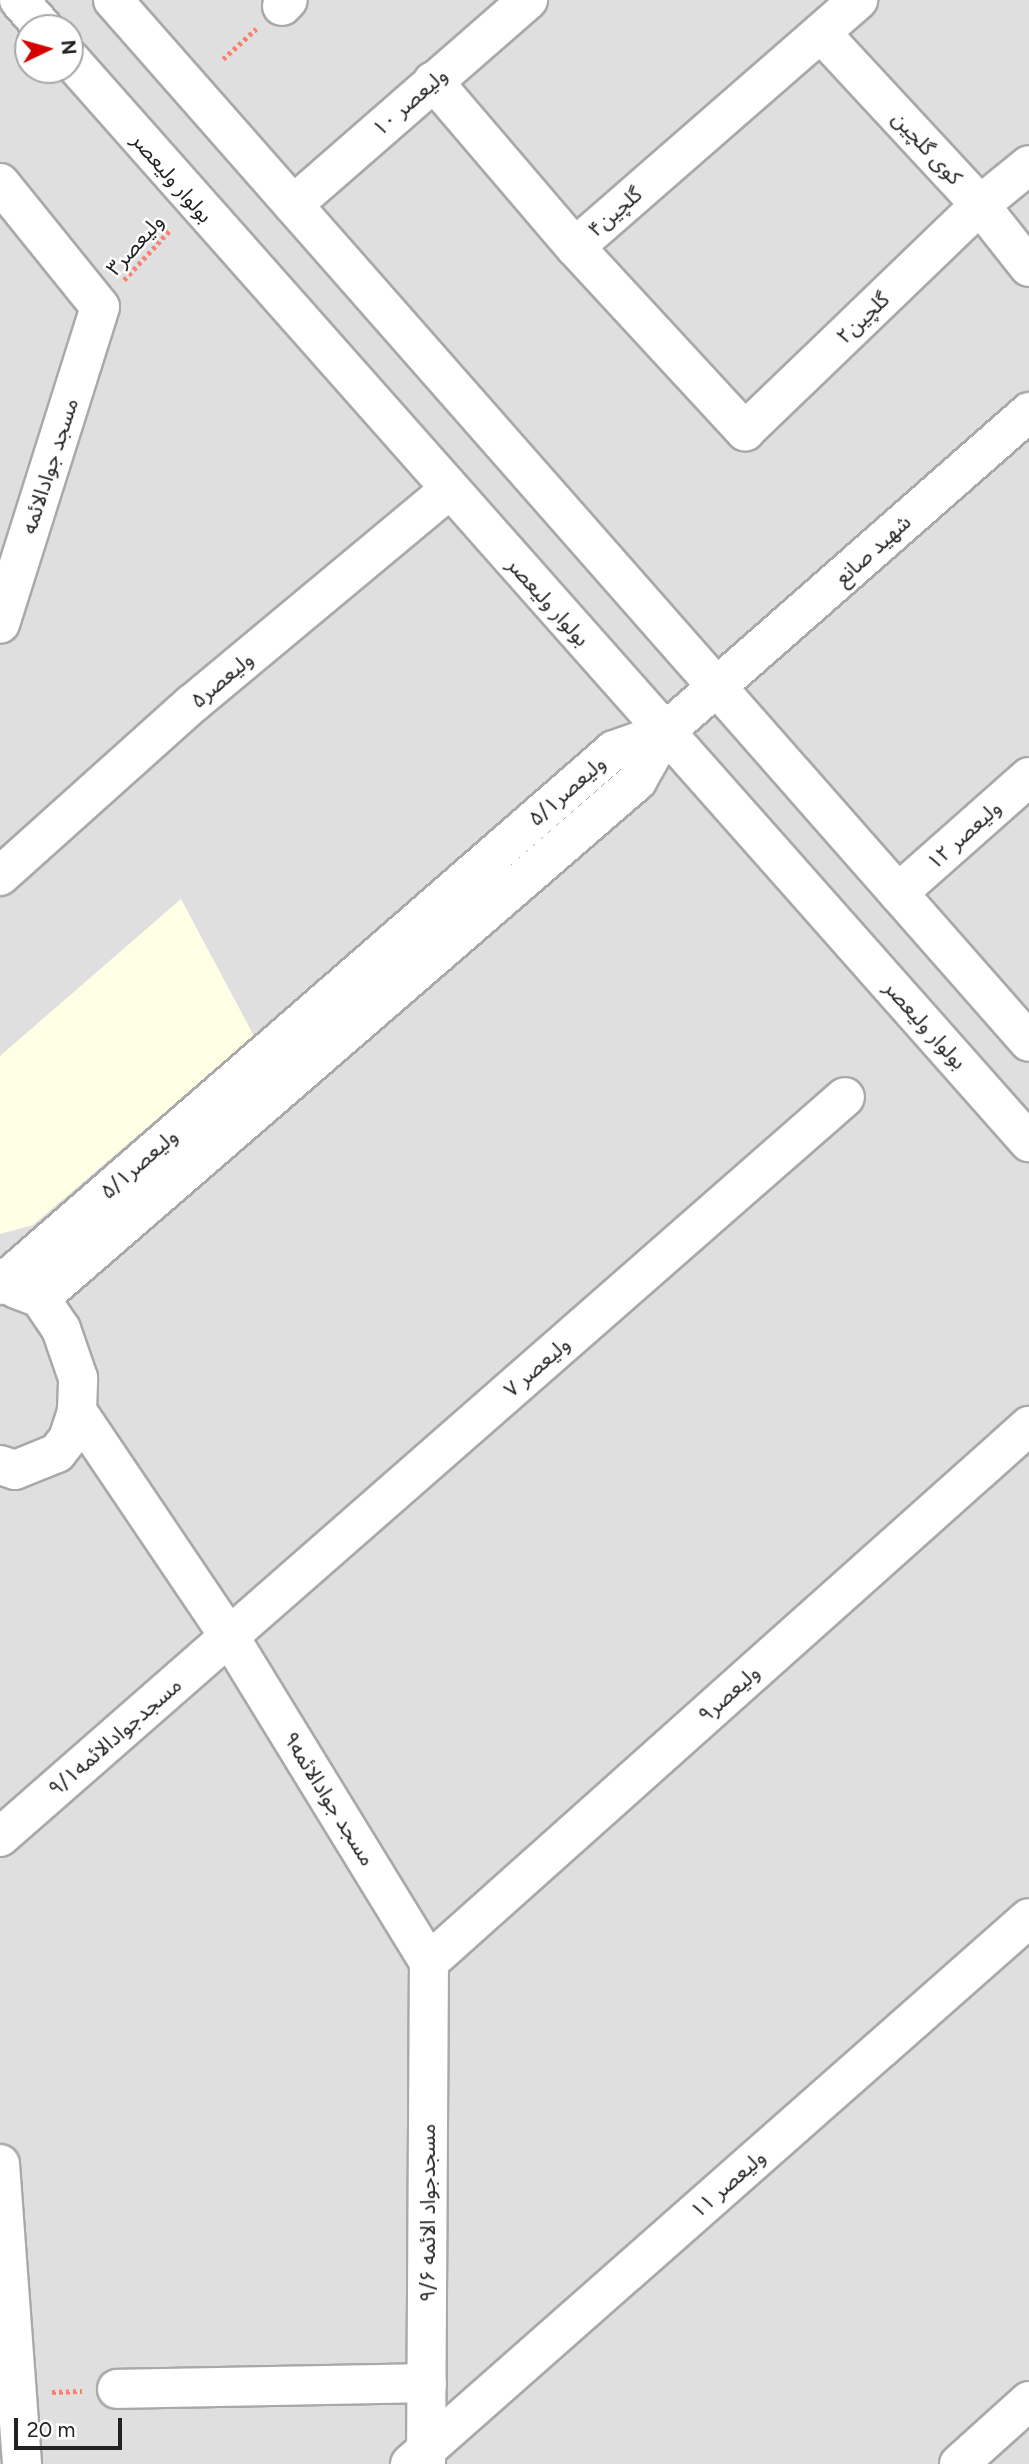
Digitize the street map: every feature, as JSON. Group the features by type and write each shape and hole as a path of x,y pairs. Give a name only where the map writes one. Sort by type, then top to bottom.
{"street":[{"path":"19,0 31,14"},
{"path":"113,0 1029,1042"},
{"name":"ولیعصر ۱۰","path":"293,205 528,0"},
{"name":"گلچین۴","path":"433,81 575,247 858,0"},
{"name":"کوی گلچین","path":"821,33 980,205 1029,267"},
{"name":"بولوار ولیعصر","path":"84,75 193,203 1029,1142"},
{"name":"گلچین۲","path":"575,247 745,431 980,205 1029,165"},
{"path":"6,202 100,307"},
{"name":"مسجد جوادالائمه","path":"0,624 100,307"},
{"name":"شهید صانع","path":"664,732 718,688 1029,412"},
{"name":"ولیعصر۵","path":"0,876 192,704 449,491"},
{"name":"ولیعصر۵/۱","path":"0,1286 614,750 664,732"},
{"name":"ولیعصر۵/۱","path":"40,1298 637,781 664,732"},
{"name":"ولیعصر ۱۲","path":"898,893 1029,777"},
{"name":"ولیعصر ۷","path":"229,1636 845,1097"},
{"path":"0,1286 40,1298 61,1329 78,1378 77,1411 57,1453 15,1470 0,1465"},
{"name":"مسجد جوادالائمه۹","path":"77,1411 229,1636 429,1962"},
{"name":"ولیعصر۹","path":"429,1962 1024,1441"},
{"name":"مسجدجوادالائمه۹/۱","path":"0,1837 229,1636"},
{"name":"ولیعصر ۱۱","path":"421,2459 1029,1918"},
{"name":"مسجدجواد الائمه ۹/۶","path":"421,2459 426,2383 429,1962"},
{"path":"0,2164 22,2464"},
{"path":"117,2389 426,2383"},
{"path":"959,2464 1029,2401"}],"path":[{"name":"ولیعصر۳","path":"100,307 193,203"},
{"path":"18,2394 117,2389"}],"shaded area":[{"path":"0,0 1029,0 1029,2464 0,2464"},
{"path":"181,899 254,1036 33,1225 0,1234 0,1056"}]}
